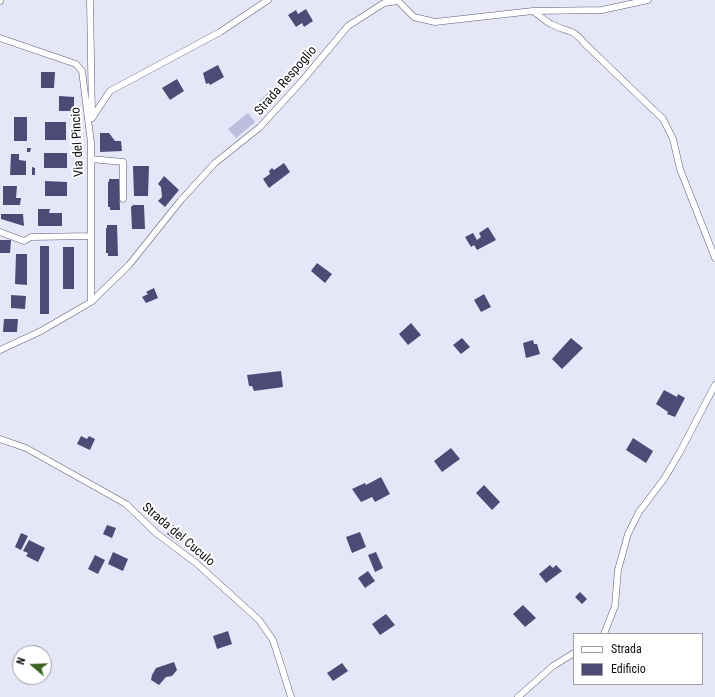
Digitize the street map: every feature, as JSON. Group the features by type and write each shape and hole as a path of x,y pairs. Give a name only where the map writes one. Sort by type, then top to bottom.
{"street":[{"path":"90,0 92,118 90,143"},
{"path":"92,118 110,91 220,32 268,0"},
{"name":"Strada Respoglio","path":"0,350 42,331 91,302 129,265 181,200 216,163 260,127 302,81 348,26 384,3 398,1 414,17 435,22 533,11 602,10 648,0"},
{"path":"533,11 550,24 568,29 577,34 584,43 663,119 673,140 680,169 715,258"},
{"name":"Via del Pincio","path":"0,38 76,64 81,68 84,78 91,159 91,302"},
{"path":"91,159 123,162 123,199"},
{"path":"0,232 24,241 31,237 91,236"},
{"path":"604,633 615,606 618,570 628,534 639,512 664,479 680,452 715,385"},
{"name":"Strada del Cuculo","path":"0,439 26,448 126,504 156,533 196,564 259,620 273,640 291,697"},
{"path":"518,697 553,666 573,655"}],"shaded area":[{"path":"275,86 282,94 266,110 258,102"},
{"path":"248,113 255,122 236,138 228,129"}],"building":[{"path":"306,9 313,21 304,27 302,23 296,27 288,15 296,10 298,14"},
{"path":"218,65 224,77 210,85 209,83 206,84 203,73"},
{"path":"41,72 55,72 54,88 41,88"},
{"path":"177,79 184,91 170,100 162,88"},
{"path":"59,96 74,97 74,111 59,111"},
{"path":"14,117 27,117 27,141 14,141"},
{"path":"45,122 66,122 66,140 45,140"},
{"path":"100,133 109,133 115,141 121,141 122,151 100,152"},
{"path":"27,148 31,148 30,152 27,152"},
{"path":"44,153 67,153 67,168 44,168"},
{"path":"11,154 19,154 19,160 26,161 26,175 10,175"},
{"path":"284,163 290,172 269,188 263,179 270,174 269,171 272,168 274,170"},
{"path":"133,166 149,166 148,196 134,196"},
{"path":"32,167 35,168 35,175 32,175"},
{"path":"164,176 179,190 165,207 158,201 162,197 161,187 158,184"},
{"path":"109,179 119,179 120,210 110,210 110,207 108,207"},
{"path":"45,181 67,182 67,196 45,196"},
{"path":"3,186 17,186 16,198 21,198 20,205 3,205"},
{"path":"133,205 144,205 145,229 132,229 131,207"},
{"path":"38,209 50,209 49,213 62,213 62,226 38,226"},
{"path":"1,214 23,214 24,226 1,219"},
{"path":"107,225 117,225 118,256 108,256 108,253 106,253"},
{"path":"488,227 496,240 477,250 474,245 471,247 465,237 473,233 477,240 481,237 479,233"},
{"path":"0,240 11,240 10,253 0,253"},
{"path":"40,246 49,246 49,314 40,314"},
{"path":"63,247 74,247 74,289 63,289"},
{"path":"16,254 27,254 27,285 15,284"},
{"path":"317,263 332,274 325,283 311,271"},
{"path":"154,288 158,298 146,303 142,297 148,294 146,292"},
{"path":"484,294 491,307 481,312 474,300"},
{"path":"11,295 26,296 25,309 11,308"},
{"path":"4,319 18,319 17,332 3,332"},
{"path":"411,323 421,335 408,345 399,334"},
{"path":"462,338 470,347 461,354 453,345"},
{"path":"571,338 583,348 562,369 552,359"},
{"path":"533,340 534,344 537,344 540,354 526,358 523,343"},
{"path":"281,371 283,387 254,391 252,386 249,386 247,375"},
{"path":"664,390 677,397 678,394 685,398 675,417 667,414 668,412 656,404"},
{"path":"81,436 87,439 89,436 95,439 90,450 77,444"},
{"path":"633,438 653,451 646,463 626,450"},
{"path":"451,448 460,459 442,472 434,461"},
{"path":"381,477 390,494 375,502 372,497 361,502 352,489 365,483 366,485"},
{"path":"484,485 500,502 492,510 476,493"},
{"path":"107,525 116,528 112,538 103,534"},
{"path":"173,525 186,534 180,543 167,534"},
{"path":"360,532 366,547 352,553 346,537"},
{"path":"21,533 28,536 21,550 15,547"},
{"path":"29,540 45,548 38,562 26,556 28,553 23,551"},
{"path":"113,552 128,559 123,571 108,564"},
{"path":"376,552 383,568 375,572 368,555"},
{"path":"95,555 105,560 98,574 88,569"},
{"path":"550,565 553,568 556,565 562,571 546,583 539,574"},
{"path":"368,571 375,581 365,588 358,578"},
{"path":"580,592 587,599 582,604 575,597"},
{"path":"523,605 536,618 525,627 513,614"},
{"path":"386,614 395,625 380,635 372,624"},
{"path":"228,631 232,644 217,649 213,636"},
{"path":"174,662 177,670 172,676 166,677 159,685 151,680 156,668"},
{"path":"342,663 348,671 333,681 327,673"}]}
